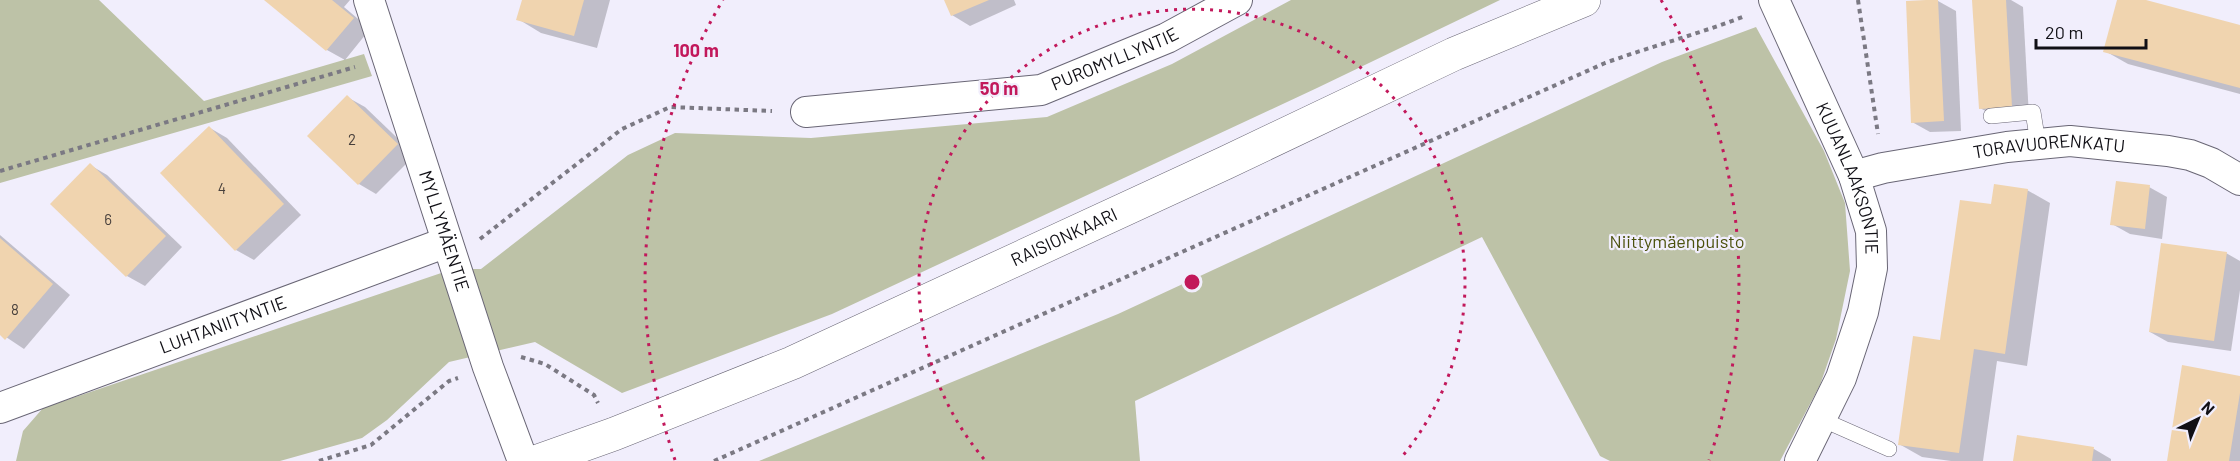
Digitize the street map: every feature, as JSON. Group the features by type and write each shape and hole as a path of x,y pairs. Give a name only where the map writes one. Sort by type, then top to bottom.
{"main road":[{"name":"RAISIONKAARI","path":"538,461 614,434 792,363 1454,54 1584,0"}],"street":[{"name":"MYLLYMÄENTIE","path":"369,0 388,58 461,243 488,367 523,461"},
{"name":"PUROMYLLYNTIE","path":"806,112 1041,90 1167,38 1237,0"},
{"name":"KUUANLAAKSONTIE","path":"1775,2 1854,176 1871,231 1872,268 1863,312 1841,378 1800,461"},
{"name":"TORAVUORENKATU","path":"1854,176 1883,168 2007,147 2070,141 2168,150 2190,155 2240,180"},
{"name":"LUHTANIITYNTIE","path":"0,408 461,243"}],"lane":[{"path":"1990,116 2033,112 2038,143"},
{"path":"1821,419 1889,449"}],"path":[{"path":"714,461 1605,63 1647,48 1702,33 1775,2"},
{"path":"0,171 388,58"},
{"path":"461,243 622,129 669,107 806,112"}],"green space":[{"path":"0,0 99,0 204,101 364,54 372,76 0,183"},
{"path":"1291,0 1500,0 832,314 622,393 535,342 449,362 387,420 362,438 280,461 16,461 23,431 43,408 453,269 481,269 628,155 675,133 811,138 1047,117 1172,64"},
{"name":"Niittymäenpuisto","path":"1756,27 1824,151 1845,203 1850,271 1836,339 1820,385 1780,461 1610,461 1600,456 1482,237 1135,401 1140,461 759,461 1118,314 1662,62"}],"building":[{"path":"264,0 332,0 354,18 326,51"},
{"path":"522,0 584,0 574,36 516,20"},
{"path":"944,0 989,0 951,16"},
{"path":"1938,0 1944,121 1911,123 1906,1"},
{"path":"1972,0 2006,0 2012,107 1979,109"},
{"path":"2117,0 2146,0 2240,25 2240,88 2103,52"},
{"path":"347,95 398,144 358,185 307,136"},
{"path":"209,126 284,204 235,251 160,173"},
{"path":"90,163 166,236 126,277 50,204"},
{"path":"2116,181 2150,185 2145,229 2110,225"},
{"path":"1994,184 2028,189 2005,354 1974,349 1959,453 1898,445 1913,336 1940,340 1960,200 1991,204"},
{"path":"0,238 53,284 5,340 0,335"},
{"path":"2161,243 2227,252 2214,341 2149,332"},
{"path":"2182,365 2240,376 2240,393 2229,461 2167,461"},
{"path":"2017,435 2094,447 2092,461 2013,461"}]}
